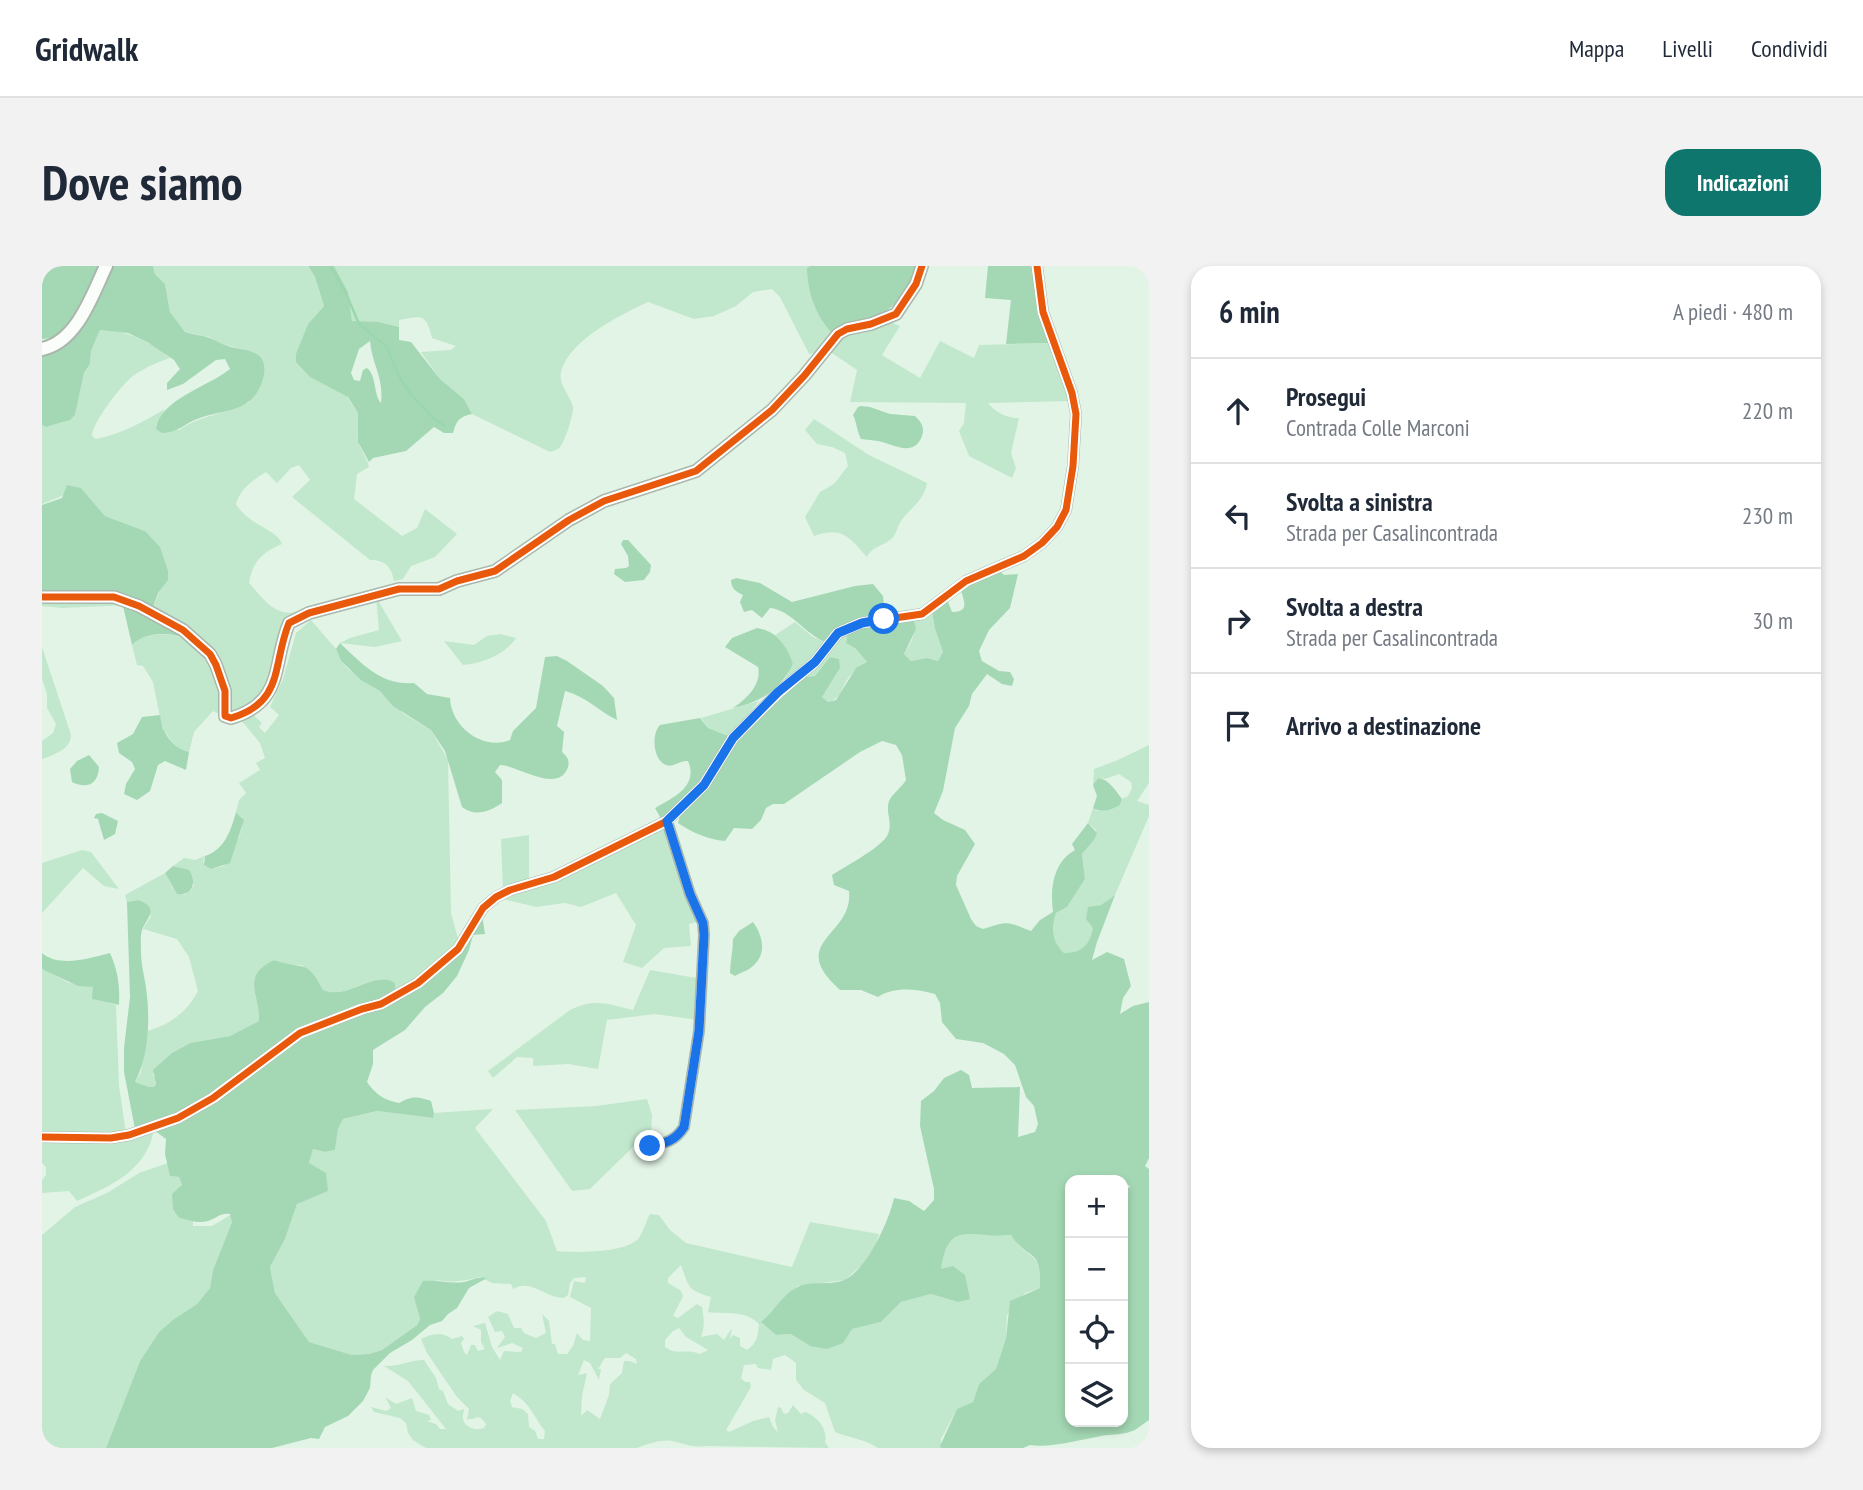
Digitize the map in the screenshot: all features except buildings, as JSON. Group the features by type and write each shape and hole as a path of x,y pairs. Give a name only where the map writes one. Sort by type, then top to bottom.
{"main road":[{"path":"42,349 55,345 70,332 106,266"}],"street":[{"path":"42,597 114,597 139,606 183,630 210,654 216,665 225,691 225,716 238,716 261,704 270,689 278,669 280,643 289,622 309,613 399,589 439,589 457,581 495,571 569,520 604,501 696,471 772,410 838,334 847,328 872,324 896,314 916,284 922,266"},
{"path":"42,1137 111,1138 129,1135 178,1118 213,1098 300,1033 381,1004 418,983 458,949 483,908 496,897 566,872 667,821 704,785 733,738 778,692 815,662 838,633 862,623 922,614 966,581 1024,556 1042,543 1057,527 1066,510 1076,414 1072,393 1043,312 1037,266"},
{"path":"650,1146 669,1143 684,1127 699,1031 703,974 703,923 690,894 667,821"}],"green space":[{"path":"42,266 102,266 67,329 53,338 42,339"},
{"path":"112,266 153,266 155,274 165,284 170,312 185,332 252,352 260,357 264,363 264,374 254,396 238,407 162,433 156,429 166,410 186,394 230,369 225,359 216,360 183,384 167,390 167,383 180,369 174,360 128,333 100,330 91,351 90,364 84,373 75,415 70,420 46,427 42,425 42,354 50,353"},
{"path":"153,266 308,266 315,277 324,306 308,324 305,333 358,413 358,440 369,467 357,474 354,499 402,536 417,528 425,509 457,534 435,557 411,566 403,579 394,581 386,565 370,560 292,497 310,480 299,465 291,468 277,483 266,472 252,482 244,489 236,504 248,517 274,534 282,544 259,559 249,583 275,609 297,612 284,632 266,689 254,702 231,712 223,674 209,648 187,627 153,607 162,585 145,531 105,516 81,488 42,504 42,425 46,427 58,424 75,415 84,373 90,364 91,351 100,330 137,338 170,358 142,370 122,387 108,404 93,430 92,436 96,439 123,431 165,409 156,425 179,430 249,402 244,350 219,343 209,337 185,332 170,312 165,284 155,274"},
{"path":"308,266 334,266 348,292 352,321 379,322 399,327 399,340 411,342 440,379 464,399 472,414 459,420 453,433 444,433 434,427 406,451 373,458 369,462 358,442 358,413 348,397 310,377 296,362 296,354 308,324 324,306 315,277","holes":["370,341 381,386 381,403 370,371 367,368 363,370 360,381 354,380 351,373 359,349"]},
{"path":"334,266 810,266 807,268 807,277 814,304 833,334 817,352 809,354 780,297 772,289 753,292 736,306 714,316 694,319 648,302 597,330 574,349 566,360 561,377 573,410 562,444 550,452 472,414 464,399 440,379 421,352 451,350 456,346 432,338 428,324 422,318 399,320 399,327 379,322 352,322 348,292"},
{"path":"916,266 910,282 895,304 874,318 833,334 814,304 807,277 807,268"},
{"path":"988,266 1036,266 1051,343 1006,344 1011,300 985,298"},
{"path":"888,321 900,326 882,355 920,378 940,341 974,358 979,345 1051,343 1072,401 988,403 1002,414 1019,418 1011,453 1016,468 1012,478 969,456 959,431 964,423 966,403 850,402 857,370 829,351 842,336"},
{"path":"861,406 890,414 915,416 923,427 922,436 918,443 909,448 861,439 853,415"},
{"path":"814,419 869,455 927,483 923,495 901,521 894,536 867,557 844,535 832,532 814,536 805,517 820,492 834,484 848,466 845,453 817,444 805,430"},
{"path":"67,485 81,488 105,516 145,531 160,547 168,571 168,580 158,593 153,607 127,598 42,590 42,505 62,498"},
{"path":"623,540 628,540 651,565 644,580 625,582 614,574 615,569 629,566 628,556 621,544"},
{"path":"999,570 1004,575 1018,574 1010,608 989,630 979,651 982,661 999,671 1010,672 1014,679 1012,686 1002,684 987,674 972,694 969,706 955,728 943,791 934,813 965,830 975,844 957,876 956,885 971,919 976,926 983,929 1007,923 1031,931 1040,920 1053,912 1053,885 1058,869 1075,850 1072,844 1088,823 1097,833 1082,854 1085,879 1067,907 1056,913 1053,924 1055,939 1064,953 1080,950 1090,939 1093,928 1086,919 1088,907 1101,905 1115,895 1092,960 1107,952 1124,959 1131,986 1123,998 1120,1014 1133,1006 1149,1002 1149,1158 1145,1166 1149,1169 1149,1420 1127,1433 1023,1448 940,1446 957,1409 973,1402 979,1384 996,1369 1006,1338 1010,1301 1040,1288 1036,1260 1017,1244 1011,1235 965,1234 950,1242 944,1253 941,1269 953,1266 965,1275 970,1299 958,1302 931,1294 901,1302 881,1322 852,1329 843,1343 827,1349 810,1346 791,1334 776,1335 761,1322 796,1288 807,1284 838,1282 853,1275 876,1244 894,1198 909,1201 924,1211 934,1200 920,1126 921,1101 934,1091 944,1078 961,1070 969,1075 972,1088 1020,1087 1018,1137 1035,1132 1038,1124 1034,1106 1026,1097 1015,1065 1004,1054 983,1043 956,1039 942,1022 940,1003 935,994 906,990 891,991 878,997 861,990 840,990 825,974 819,960 820,949 848,906 849,891 834,885 832,875 872,850 888,834 889,801 906,780 902,755 896,745 882,741 860,752 784,804 773,804 766,808 761,820 752,829 734,828 725,841 700,835 678,823 680,815 708,786 728,750 803,677 815,676 830,657 839,659 840,668 822,697 828,702 836,700 856,668 867,662 856,649 846,643 848,632 871,625 914,620 916,629 904,654 911,661 927,658 938,661 943,652 932,612 947,599 952,612 962,610 964,604 961,587"},
{"path":"736,578 760,583 792,602 873,584 883,596 885,614 837,630 825,642 778,610 770,608 762,618 752,610 744,612 740,602 743,595 734,589 731,583 731,580"},
{"path":"376,597 402,641 375,647 340,643 379,630"},
{"path":"42,598 106,598 128,605 62,608 42,606"},
{"path":"128,605 189,639 159,634 144,637 132,645 123,606"},
{"path":"932,612 943,652 938,661 927,658 911,661 904,654 914,634 914,620"},
{"path":"311,620 336,649 348,669 380,691 404,714 431,730 448,760 451,913 459,942 417,980 392,993 380,979 353,990 331,993 319,986 302,965 288,965 274,960 257,972 255,979 259,1021 230,1036 190,1043 172,1053 153,1074 156,1080 154,1087 135,1082 141,1072 147,1031 177,1017 198,991 189,957 177,939 143,929 151,916 140,900 127,902 125,895 165,873 173,888 184,895 194,885 180,868 173,866 184,858 195,860 205,856 203,862 211,869 224,866 242,828 242,817 236,812 239,800 246,793 239,783 260,770 256,763 265,758 260,743 241,720 251,713 262,723 259,727 265,733 279,715 270,707 283,679 296,633"},
{"path":"795,622 813,637 825,642 819,652 783,682 793,664 782,642 775,635"},
{"path":"757,628 770,632 780,640 793,664 769,694 752,703 733,708 756,685 759,673 758,667 725,647 732,638"},
{"path":"848,632 846,643 856,649 867,662 849,677 836,698 828,702 822,697 840,668 830,658 815,676 803,677 838,637"},
{"path":"500,634 516,638 500,653 463,665 444,641 474,645 487,636"},
{"path":"153,635 175,635 191,641 207,657 218,680 221,704 219,714 213,711 194,732 189,752 174,746 165,731 163,732 153,682 143,666 137,665 132,645 137,639"},
{"path":"340,643 365,666 382,677 414,683 427,694 450,698 452,709 462,727 479,739 489,742 510,740 513,731 536,708 545,657 557,656 567,661 603,686 614,698 617,720 579,696 565,691 557,726 564,732 562,752 569,763 563,775 547,779 500,765 495,772 502,780 502,803 487,811 472,812 462,807 445,751 431,730 393,706 380,691 361,680 341,661 336,649"},
{"path":"42,647 71,735 65,748 42,759 42,741 53,733 56,724 47,708 47,694 42,679"},
{"path":"759,701 731,737 708,728 701,718"},
{"path":"160,715 163,731 171,742 189,752 186,770 165,761 158,765 150,791 137,800 124,794 126,784 135,769 132,762 119,753 117,743 133,734 142,717"},
{"path":"700,718 708,728 731,737 698,790 658,821 660,817 655,808 687,785 690,770 688,761 669,766 658,758 655,746 657,729 660,725"},
{"path":"1149,745 1149,783 1137,801 1149,805 1149,816 1115,895 1101,905 1091,940 1085,948 1064,953 1055,939 1054,919 1056,913 1067,907 1085,879 1082,854 1094,840 1096,830 1088,823 1093,808 1098,811 1120,805 1132,788 1131,782 1119,774 1105,779 1098,778 1093,785 1094,769"},
{"path":"89,755 99,767 94,782 82,785 72,782 70,769 77,761"},
{"path":"1098,778 1114,789 1122,799 1120,805 1106,810 1093,808 1097,796 1093,785"},
{"path":"236,812 244,820 230,863 211,869 204,865 205,856 222,844"},
{"path":"102,813 118,821 115,834 104,840 98,819 94,818 96,814"},
{"path":"657,829 667,831 700,921 689,924 691,946 664,948 642,968 623,962 636,925 616,893 581,907 565,903 536,907 498,898"},
{"path":"529,835 529,883 503,890 501,839"},
{"path":"82,850 91,852 119,889 104,886 83,868 42,913 42,863"},
{"path":"173,866 189,870 193,883 187,893 177,894 165,873"},
{"path":"139,900 150,910 141,938 148,1017 145,1051 135,1082 149,1087 154,1087 156,1083 153,1070 172,1053 190,1043 230,1036 259,1021 255,979 257,972 274,960 308,969 323,990 342,992 379,980 395,983 395,989 382,999 296,1032 191,1107 135,1129 124,1072 124,1048 130,997 127,902"},
{"path":"482,915 485,934 473,935 457,976 405,1030 373,1050 373,1064 367,1082 377,1094 399,1103 415,1098 431,1101 433,1118 377,1111 343,1119 338,1129 335,1150 325,1152 313,1149 309,1163 326,1173 328,1191 297,1204 285,1239 270,1267 275,1293 309,1342 352,1355 382,1350 417,1325 420,1319 414,1297 423,1281 464,1282 487,1278 469,1288 457,1308 442,1321 430,1325 390,1353 373,1370 370,1388 363,1401 348,1416 325,1427 319,1439 311,1438 272,1448 106,1448 140,1361 159,1332 197,1304 210,1288 213,1270 232,1222 230,1214 204,1222 179,1218 173,1209 172,1194 182,1185 179,1177 170,1176 165,1154 166,1139 154,1130 226,1094 302,1036 391,1000 425,983 453,958"},
{"path":"753,922 761,937 761,954 753,966 735,976 730,973 733,939 739,931"},
{"path":"42,953 49,958 66,961 110,953 118,979 119,1005 92,999 93,987 78,986 44,970"},
{"path":"42,968 69,983 93,987 93,999 116,1005 119,1086 126,1133 89,1136 42,1133"},
{"path":"650,970 702,979 698,1020 655,1014 607,1020 598,1069 568,1064 533,1066 533,1058 517,1057 493,1078 488,1071 579,1006 609,1004 633,1010"},
{"path":"647,1099 652,1115 651,1133 659,1140 636,1144 590,1189 572,1191 515,1110 596,1106"},
{"path":"493,1109 475,1128 546,1221 557,1251 599,1251 632,1244 640,1236 650,1214 659,1215 670,1230 686,1243 792,1267 810,1222 879,1234 875,1247 863,1264 845,1280 798,1286 762,1322 776,1335 791,1334 810,1346 852,1329 881,1322 901,1302 931,1294 958,1302 943,1276 941,1261 949,1243 966,1233 1012,1235 1036,1260 1040,1288 1025,1293 1007,1315 1006,1338 996,1369 979,1384 973,1402 957,1409 941,1439 941,1448 878,1448 835,1432 825,1403 804,1390 796,1380 796,1363 785,1355 773,1359 771,1370 758,1368 756,1364 744,1365 741,1378 750,1382 751,1387 726,1430 729,1432 769,1417 778,1432 775,1420 778,1407 784,1414 788,1413 793,1405 801,1414 809,1414 821,1424 829,1448 698,1446 668,1441 654,1442 637,1448 426,1448 413,1440 406,1423 400,1418 374,1412 371,1407 386,1411 391,1408 385,1397 396,1404 412,1398 416,1411 429,1415 431,1420 426,1421 436,1424 440,1429 446,1429 408,1381 384,1366 424,1360 448,1404 458,1411 464,1409 463,1418 468,1427 481,1429 486,1424 479,1417 467,1419 469,1409 457,1397 427,1353 421,1339 436,1334 452,1339 462,1336 464,1339 461,1343 467,1355 471,1345 475,1345 478,1351 485,1349 481,1342 481,1330 473,1326 485,1323 492,1347 500,1360 504,1351 521,1352 523,1348 512,1343 497,1348 505,1337 502,1331 495,1332 488,1317 497,1311 508,1314 514,1328 521,1328 524,1333 536,1338 546,1333 542,1314 549,1321 552,1344 555,1344 558,1354 567,1354 577,1333 583,1340 590,1341 591,1308 570,1297 574,1281 585,1283 586,1277 574,1278 570,1283 568,1295 564,1298 532,1287 520,1286 513,1289 511,1284 492,1283 480,1277 459,1281 437,1280 417,1308 420,1319 417,1325 382,1350 352,1355 309,1342 275,1293 270,1267 285,1239 297,1204 316,1194 309,1163 313,1149 325,1152 335,1150 338,1129 343,1119 377,1111 432,1118 434,1113","holes":["681,1265 690,1287 711,1297 708,1312 741,1314 753,1319 759,1324 753,1345 747,1350 740,1346 740,1338 733,1335 730,1339 732,1328 724,1340 717,1334 701,1337 703,1315 702,1307 697,1304 678,1318 673,1316 683,1296 680,1290 668,1283 668,1278","679,1328 686,1337 708,1350 700,1354 669,1350 665,1347 665,1340","626,1353 636,1359 637,1364 624,1361 622,1373 610,1384 600,1419 587,1410 581,1416 587,1373 578,1375 584,1360 590,1363 599,1380 601,1369 598,1369 605,1358 620,1358","513,1393 528,1406 545,1431 544,1439 538,1439 535,1431 529,1427 528,1414 522,1409 512,1407 510,1401"]},
{"path":"154,1130 144,1156 126,1175 103,1189 77,1201 69,1191 42,1193 46,1167 42,1163 42,1139 95,1139"},
{"path":"168,1163 170,1176 179,1177 182,1186 179,1218 193,1221 193,1226 212,1226 232,1214 232,1222 213,1270 210,1288 197,1304 159,1332 140,1361 106,1448 42,1448 42,1235 75,1207 107,1193 139,1173"}],"waterway":[{"path":"330,266 345,291 359,324 386,346 401,380 410,393 431,416 445,426"}],"cycle path":[{"path":"42,597 114,597 139,606 183,630 210,654 225,691 225,716 231,718 248,711 269,692 289,623 309,613 399,589 439,589 457,581 495,571 569,520 604,501 696,471 772,410 838,334 896,314 916,284 922,266"},
{"path":"42,1137 111,1138 129,1135 178,1118 213,1098 300,1033 381,1004 418,983 458,949 483,908 496,897 554,877 667,821 704,785 733,738 778,693 815,662 838,633 861,623 922,614 966,581 1024,556 1042,543 1057,527 1066,510 1073,466 1076,414 1072,393 1043,312 1037,266"}],"route":[{"path":"650,1146 669,1143 684,1127 699,1031 703,974 703,923 690,894 667,821 704,785 733,738 778,692 815,662 838,633 862,623 884,619"}]}
